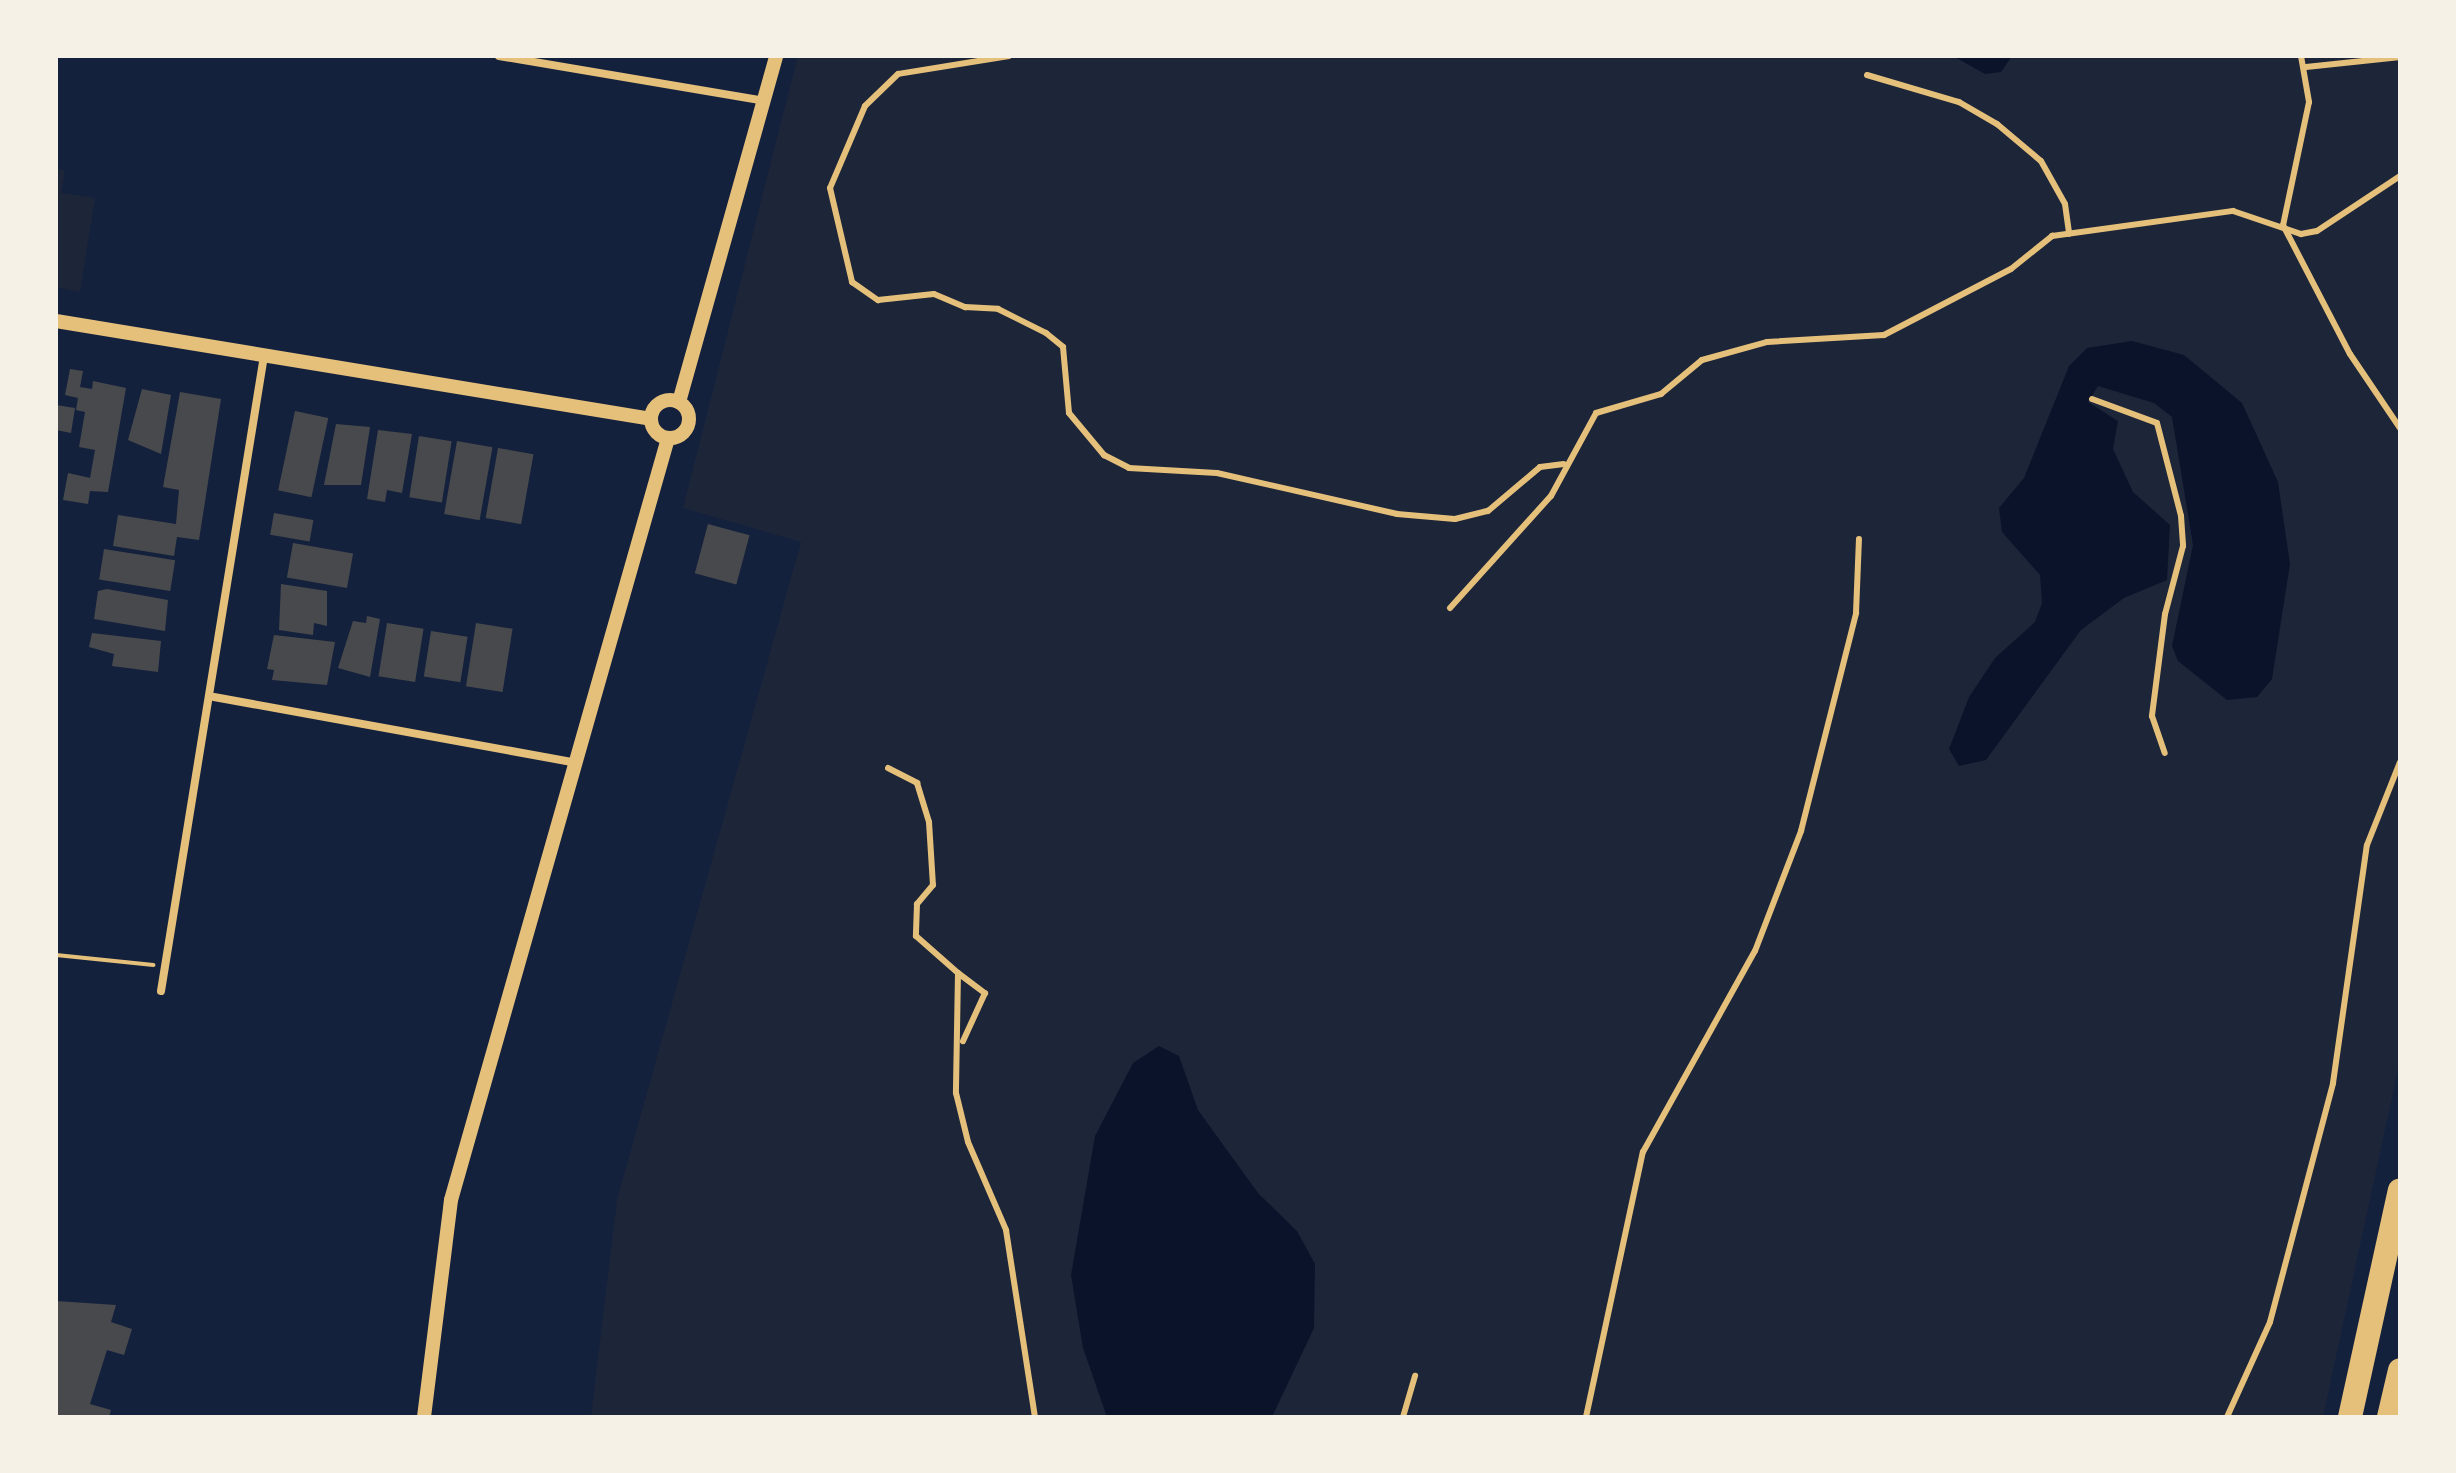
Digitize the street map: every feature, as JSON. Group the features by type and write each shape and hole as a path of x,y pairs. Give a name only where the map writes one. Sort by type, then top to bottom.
{"highway":[{"path":"2350,1417 2400,1190"},
{"path":"2389,1417 2400,1370"}],"street":[{"path":"499,56 764,101"},
{"path":"668,438 682,434 690,421 679,402 776,56"},
{"path":"56,321 651,419 668,438"},
{"path":"161,991 214,697 264,356"},
{"path":"651,419 660,403 679,402"},
{"path":"424,1417 451,1200 578,763 668,438"},
{"path":"214,697 578,763"}],"lane":[{"path":"1009,56 898,74 865,106 830,188 852,282 878,300 934,294 965,307 998,309 1046,333 1063,347 1069,413 1104,455 1129,468 1217,473 1397,514 1455,519 1488,511 1540,467 1564,464"},
{"path":"2301,56 2306,67 2309,102 2283,225 2350,354 2400,428"},
{"path":"2306,67 2400,57"},
{"path":"1867,75 1959,102 1997,124 2041,161 2065,204 2069,234"},
{"path":"1450,608 1551,496 1564,464 1596,413 1661,394 1702,360 1767,342 1884,335 1986,284 2052,236 2233,211 2283,225 2301,234 2317,231 2400,176"},
{"path":"2092,399 2157,423 2181,516 2183,546 2165,614 2152,716 2165,753"},
{"path":"1586,1417 1643,1152 1755,951 1801,831 1856,613 1859,539"},
{"path":"2227,1417 2270,1322 2333,1083 2367,845 2400,762"},
{"path":"888,768 917,783 935,852 916,936 985,993 961,1044"},
{"path":"958,973 961,1044 956,1093 968,1142 1006,1230 1035,1417"},
{"path":"1403,1417 1415,1376"}],"path":[{"path":"56,955 165,966"}],"shaded area":[{"path":"798,56 2400,56 2400,1060 2323,1417 591,1417 617,1200 801,542 683,508"},
{"path":"1953,56 2012,56 2001,72 1985,74"},
{"path":"56,169 65,170 61,193 95,198 80,292 56,287"},
{"path":"2132,341 2184,355 2242,403 2278,482 2290,564 2272,679 2257,697 2227,700 2178,661 2172,646 2193,545 2172,417 2154,403 2098,386 2088,402 2118,421 2113,449 2133,492 2170,525 2167,580 2124,598 2081,630 1986,760 1959,766 1949,749 1969,697 1995,658 2035,622 2042,603 2040,575 2002,532 1999,508 2024,478 2069,366 2087,348"},
{"path":"1159,1046 1179,1056 1198,1110 1258,1193 1297,1231 1315,1264 1314,1328 1272,1417 1107,1417 1083,1348 1071,1275 1095,1136 1133,1063"}],"building":[{"path":"70,369 83,371 80,387 92,389 93,381 126,388 108,492 90,491 88,504 63,500 68,473 90,478 95,450 79,447 85,412 76,410 78,398 65,395"},
{"path":"142,389 171,395 161,454 128,440"},
{"path":"180,392 221,399 199,540 177,537 174,556 113,546 118,515 176,524 179,490 163,487"},
{"path":"56,405 75,408 71,433 56,430"},
{"path":"295,411 328,418 311,497 278,490"},
{"path":"336,424 370,427 361,485 324,485"},
{"path":"378,430 412,434 402,493 387,490 385,502 367,499"},
{"path":"419,436 452,441 442,502 409,497"},
{"path":"457,441 492,447 480,520 444,514"},
{"path":"498,448 533,454 521,524 486,518"},
{"path":"274,513 313,520 310,542 270,535"},
{"path":"708,524 750,535 736,584 695,573"},
{"path":"293,543 353,554 347,588 287,577"},
{"path":"104,549 175,560 170,591 99,580"},
{"path":"281,584 327,591 327,626 314,623 313,635 279,630"},
{"path":"107,589 168,600 165,631 94,619 98,591"},
{"path":"367,616 380,619 370,677 338,668 353,621 366,623"},
{"path":"387,623 424,629 415,682 379,676"},
{"path":"476,623 513,629 503,692 466,686"},
{"path":"431,631 468,637 460,682 424,676"},
{"path":"92,633 161,641 158,672 112,666 114,654 89,647"},
{"path":"274,635 335,642 327,685 272,680 274,670 267,669"},
{"path":"56,1301 116,1305 111,1322 132,1329 124,1355 107,1350 90,1404 111,1410 109,1417 56,1417"}]}
